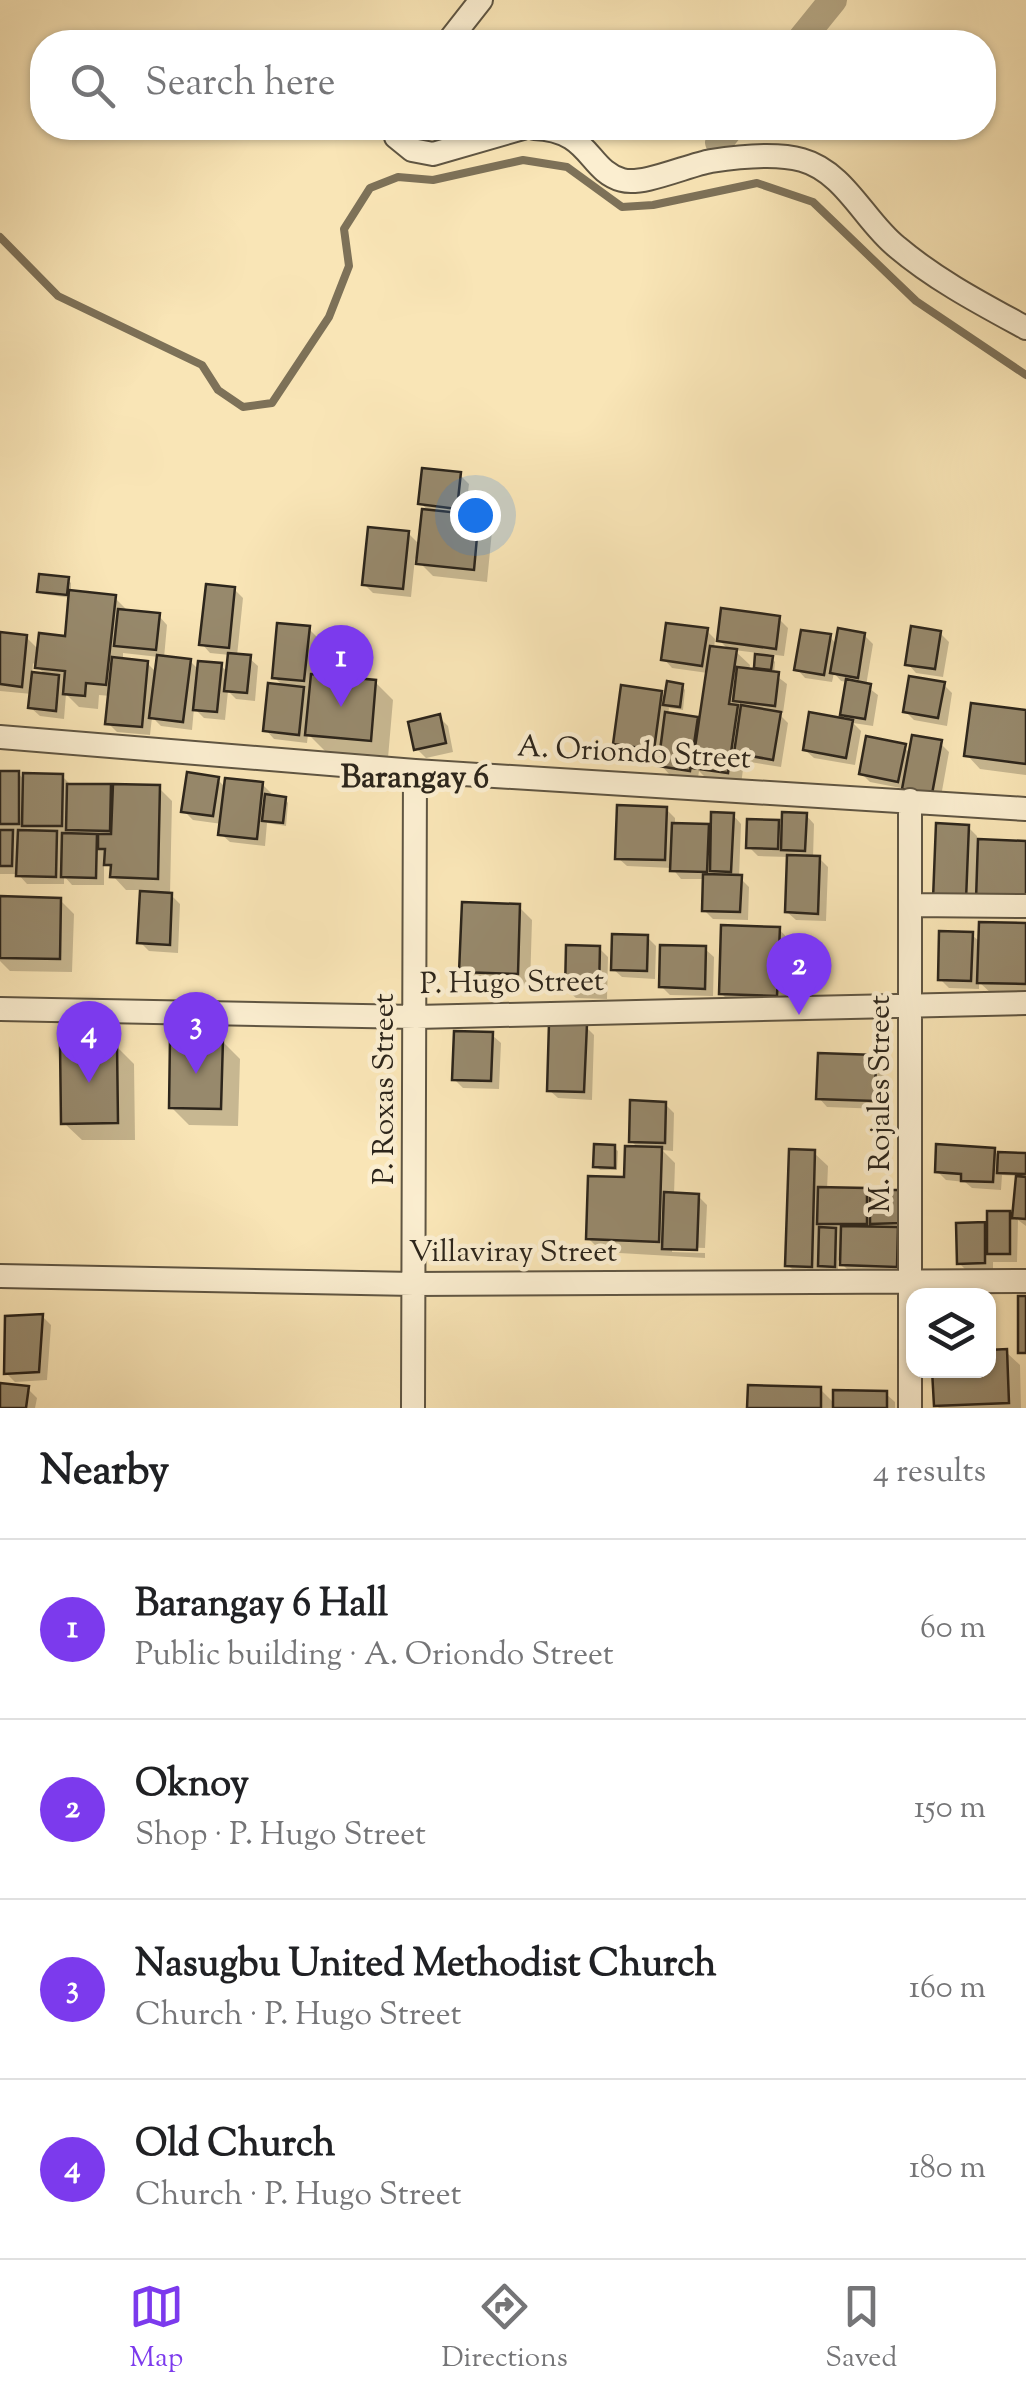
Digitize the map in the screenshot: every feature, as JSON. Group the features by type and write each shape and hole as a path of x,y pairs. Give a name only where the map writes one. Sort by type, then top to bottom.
{"street":[{"path":"457,30 481,0"},
{"path":"400,140 412,150 433,154 481,140"},
{"path":"576,140 609,174 626,182 712,161 804,160 834,178 893,245 957,290 1026,328"},
{"name":"A. Oriondo Street","path":"0,737 415,771 1026,809"},
{"name":"P. Roxas Street","path":"412,1408 415,771"},
{"name":"M. Rojales Street","path":"910,800 910,1408"},
{"path":"911,905 1026,906"},
{"name":"P. Hugo Street","path":"0,1009 416,1017 1026,1003"},
{"name":"Villaviray Street","path":"0,1276 414,1284 1026,1281"}],"building":[{"path":"422,468 461,472 457,509 418,504"},
{"path":"422,509 479,515 474,570 416,564"},
{"path":"368,527 409,531 403,589 362,585"},
{"path":"39,574 69,577 67,595 37,592"},
{"path":"206,584 235,587 229,648 199,645"},
{"path":"69,590 116,595 106,685 86,683 85,696 63,694 65,671 35,668 39,633 65,636"},
{"path":"721,608 780,616 776,649 717,641"},
{"path":"118,609 160,613 156,650 114,646"},
{"path":"277,623 310,626 304,681 272,678"},
{"path":"666,623 708,628 702,666 661,660"},
{"path":"911,626 941,631 935,669 905,665"},
{"path":"838,628 865,633 858,678 830,673"},
{"path":"801,630 831,634 824,675 794,670"},
{"path":"0,632 27,635 22,687 0,684"},
{"path":"710,646 737,649 729,704 738,705 728,773 692,768"},
{"path":"228,653 251,655 247,693 224,691"},
{"path":"755,654 773,656 771,670 754,668"},
{"path":"157,655 191,659 183,722 149,718"},
{"path":"112,657 148,661 142,727 105,724"},
{"path":"198,661 222,663 217,712 193,710"},
{"path":"737,667 779,672 775,706 733,701"},
{"path":"32,672 59,675 56,711 28,708"},
{"path":"311,674 376,680 371,741 305,735"},
{"path":"909,676 945,682 938,718 903,712"},
{"path":"846,679 871,684 865,719 840,715"},
{"path":"667,681 683,684 680,707 663,705"},
{"path":"268,683 304,687 299,735 263,731"},
{"path":"621,685 662,691 654,750 613,744"},
{"path":"971,703 1026,710 1026,764 964,756"},
{"path":"741,705 781,712 773,760 734,753"},
{"path":"665,712 698,717 690,771 658,766"},
{"path":"809,712 853,720 846,758 803,750"},
{"path":"440,714 446,743 414,750 408,722"},
{"path":"912,735 942,740 932,794 902,789"},
{"path":"866,736 906,744 898,782 859,774"},
{"path":"0,771 19,771 19,824 0,824"},
{"path":"187,772 219,777 213,816 181,812"},
{"path":"23,773 63,774 62,826 22,826"},
{"path":"225,778 263,782 257,839 218,835"},
{"path":"67,784 111,784 110,831 66,830"},
{"path":"113,784 160,785 158,879 110,877 111,865 104,865 105,849 98,849 98,834 111,834"},
{"path":"265,794 286,797 283,823 262,821"},
{"path":"617,805 667,807 665,860 615,859"},
{"path":"711,812 734,813 731,872 710,871"},
{"path":"782,812 807,813 805,851 781,850"},
{"path":"747,819 779,820 778,849 746,848"},
{"path":"672,823 709,824 707,872 670,871"},
{"path":"936,823 969,825 966,900 933,899"},
{"path":"0,830 13,830 12,866 0,866"},
{"path":"18,830 57,831 56,877 16,876"},
{"path":"62,833 97,834 96,878 61,877"},
{"path":"978,839 1026,841 1026,901 976,900"},
{"path":"787,855 820,856 818,914 785,912"},
{"path":"703,874 742,875 740,912 702,911"},
{"path":"140,891 172,893 170,945 137,943"},
{"path":"0,896 61,898 60,959 0,958"},
{"path":"462,902 520,904 518,974 459,972"},
{"path":"979,922 1026,923 1026,984 977,983"},
{"path":"721,925 780,927 777,996 719,994"},
{"path":"939,931 973,932 971,981 938,980"},
{"path":"612,934 648,935 647,971 611,970"},
{"path":"566,945 600,946 599,992 565,991"},
{"path":"660,945 706,946 705,989 659,987"},
{"path":"549,1023 587,1024 584,1092 547,1091"},
{"path":"454,1031 493,1032 491,1081 452,1080"},
{"path":"170,1038 223,1039 221,1109 169,1108"},
{"path":"117,1043 118,1123 61,1124 60,1044"},
{"path":"818,1053 876,1055 875,1101 816,1099"},
{"path":"630,1100 666,1102 665,1143 629,1142"},
{"path":"594,1144 615,1145 615,1168 593,1167"},
{"path":"936,1144 995,1148 993,1182 961,1181 961,1174 935,1172"},
{"path":"625,1146 662,1147 659,1242 586,1239 588,1176 624,1177"},
{"path":"789,1149 815,1150 812,1267 785,1266"},
{"path":"998,1152 1026,1153 1026,1174 997,1173"},
{"path":"1016,1176 1026,1177 1026,1219 1012,1218"},
{"path":"818,1187 867,1188 867,1224 817,1224"},
{"path":"870,1190 901,1190 901,1223 870,1224"},
{"path":"664,1192 699,1194 697,1250 662,1249"},
{"path":"987,1211 1010,1211 1010,1254 987,1254"},
{"path":"985,1222 985,1263 957,1264 956,1223"},
{"path":"841,1226 898,1227 897,1267 840,1265"},
{"path":"819,1227 836,1228 835,1267 818,1266"},
{"path":"1018,1296 1026,1296 1026,1353 1018,1353"},
{"path":"43,1314 39,1372 4,1374 5,1316"},
{"path":"1007,1349 1009,1403 934,1406 932,1378 996,1378 996,1350"},
{"path":"0,1383 29,1386 26,1408 0,1408"},
{"path":"748,1385 821,1387 821,1408 747,1408"},
{"path":"833,1390 887,1391 887,1408 833,1408"}],"waterway":[{"path":"809,30 833,0"},
{"path":"0,237 58,296 202,365 218,390 243,407 272,403 329,317 349,266 344,229 370,188 398,177 433,180 523,160 567,167 622,207 653,205 757,183 813,202 916,301 1026,375"}],"place":[{"name":"Barangay 6 Hall","path":"341,707"},
{"name":"Oknoy","path":"799,1015"},
{"name":"Nasugbu United Methodist Church","path":"196,1074"},
{"name":"Old Church","path":"89,1083"}],"district":[{"name":"Barangay 6","path":"415,779"}]}
